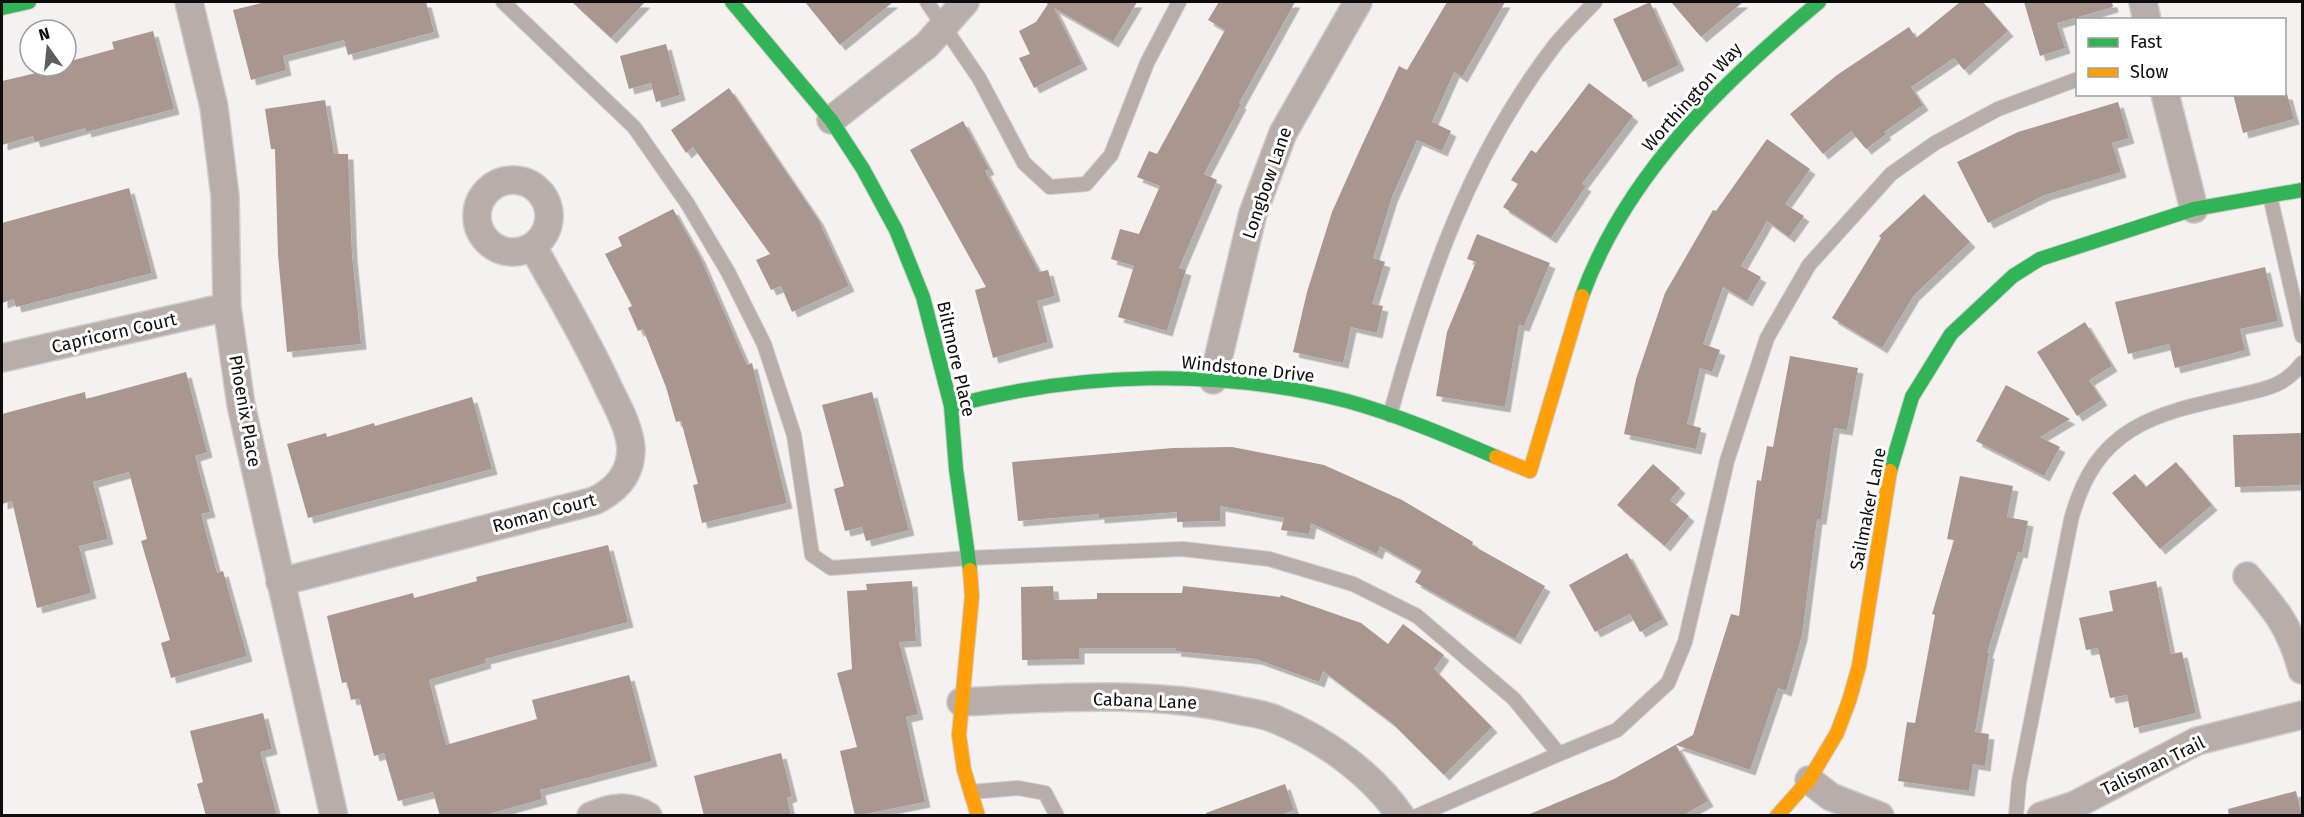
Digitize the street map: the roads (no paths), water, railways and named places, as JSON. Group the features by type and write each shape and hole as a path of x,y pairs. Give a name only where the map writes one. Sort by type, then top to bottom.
{"street":[{"path":"2,8 29,2"},
{"name":"Phoenix Place","path":"189,2 214,107 225,196 227,308 241,405 334,816"},
{"name":"Biltmore Place","path":"732,2 831,120 863,169 909,259 936,339 951,406 956,469 969,558 972,596 959,735 964,770 978,816"},
{"path":"831,120 927,45 965,2"},
{"name":"Longbow Lane","path":"1213,380 1253,213 1283,133 1358,2"},
{"name":"Worthington Way","path":"1530,471 1584,291 1620,216 1663,152 1753,56 1819,2"},
{"path":"2142,2 2146,18"},
{"path":"2166,96 2194,209"},
{"name":"Sailmaker Lane","path":"1777,816 1809,780 1837,733 1852,692 1859,666 1890,471 1912,397 1930,364 1951,334 2013,276 2040,259 2194,209 2302,190"},
{"name":"Roman Court","path":"280,582 594,501 609,494 622,481 629,466 631,448 618,407 592,352 533,247"},
{"name":"Capricorn Court","path":"2,358 227,308"},
{"name":"Windstone Drive","path":"951,406 985,395 1073,384 1141,379 1213,380 1321,395 1389,415 1530,471"},
{"path":"2247,576 2281,617 2294,639 2302,670"},
{"name":"Cabana Lane","path":"961,702 1034,698 1177,700 1275,719 1335,752 1360,771 1389,798 1401,816"},
{"name":"Talisman Trail","path":"2041,816 2075,805 2197,741 2302,715"},
{"path":"1809,780 1831,797 1880,816"},
{"path":"591,816 612,807 637,809 648,816"}],"lane":[{"path":"503,2 634,126 687,202 728,272 764,344 794,435 812,555 831,567 969,558 1183,549 1269,559 1353,584 1417,616 1514,699 1559,754"},
{"path":"927,2 979,78 1024,163 1050,187 1086,184 1111,155 1147,63 1179,2"},
{"path":"1389,415 1419,310 1461,202 1507,114 1556,44 1595,2"},
{"path":"1417,816 1617,730 1668,683 1685,642 1727,460 1767,338 1809,265 1891,174 1935,143 1998,109 2076,80"},
{"path":"2270,196 2302,336"},
{"path":"2016,816 2019,782 2071,520 2085,478 2121,435 2185,407 2269,388 2291,378 2302,363"},
{"path":"971,792 1018,788 1045,793 1057,816"}]}
